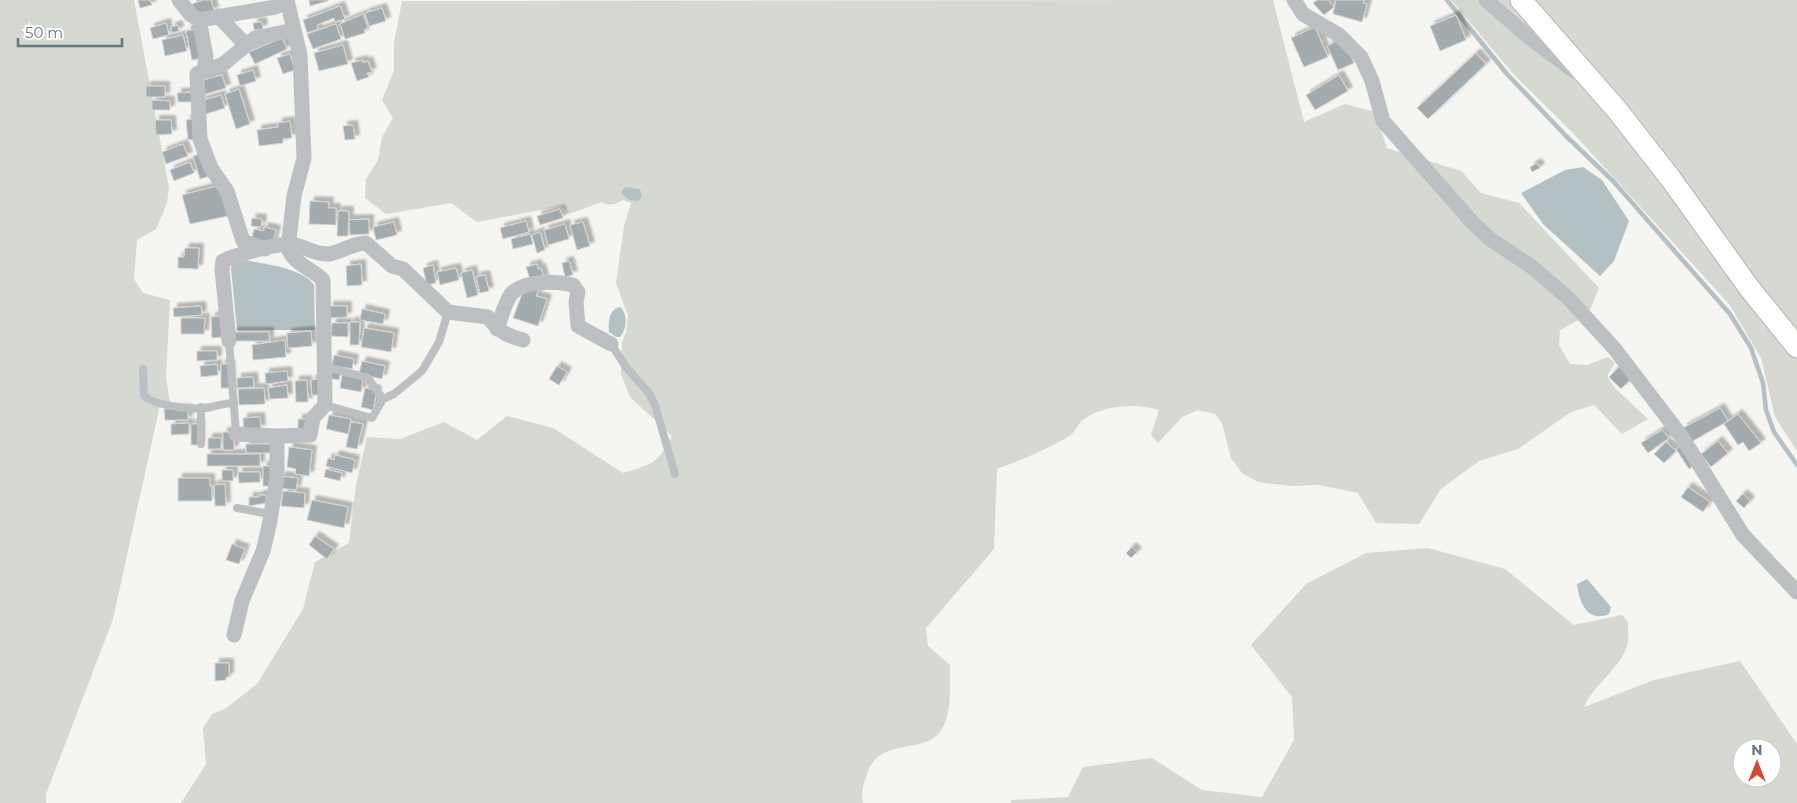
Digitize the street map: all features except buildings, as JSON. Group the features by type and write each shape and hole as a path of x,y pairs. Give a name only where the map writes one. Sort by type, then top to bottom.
{"street":[{"path":"179,0 191,15 199,20 275,7 287,1 300,55 304,158 294,196 289,244 290,255 323,280 325,404 313,418 310,435 236,434"},
{"path":"1294,0 1303,14 1339,35 1361,57 1372,81 1383,121 1472,222 1490,239 1532,267 1590,320 1614,348 1682,436 1743,535 1797,592"},
{"path":"1486,0 1530,38 1595,87"},
{"path":"1521,0 1671,179 1750,289 1797,347"},
{"path":"218,16 246,45"},
{"path":"199,20 206,56 204,70"},
{"path":"266,249 243,241 227,191 211,168 200,139 197,74 222,65 255,38 294,30"},
{"path":"228,341 223,261 289,244 319,254 332,254 356,243 366,243 392,266 403,268 448,312 488,317 497,329 506,335 523,340"},
{"path":"497,329 511,294 520,288 549,282 565,283 573,285 578,292 576,302 578,326 611,344"},
{"path":"234,635 242,601 263,551 278,478 277,436"}],"lane":[{"path":"325,404 372,418 383,399 394,394 422,371 439,342 448,312"},
{"path":"228,341 236,434"},
{"path":"611,344 626,366 649,393 655,406 674,474"},
{"path":"324,366 368,378 383,399"},
{"path":"143,369 144,396 149,401 160,402 166,406 201,407 234,403"},
{"path":"201,407 201,444"},
{"path":"237,508 270,514"}],"shaded area":[{"path":"0,0 134,0 169,188 167,203 156,229 137,240 134,279 143,293 170,300 166,377 170,403 160,405 113,619 46,794 46,803 0,803"},
{"path":"1273,0 1304,122 1345,104 1375,112 1387,148 1461,171 1481,193 1519,203 1599,288 1588,315 1560,330 1559,345 1570,364 1587,365 1608,357 1615,363 1607,376 1615,388 1648,419 1622,434 1594,405 1571,412 1518,449 1479,461 1441,489 1419,524 1376,523 1358,493 1319,485 1292,486 1258,482 1242,473 1231,458 1222,423 1215,414 1198,410 1182,417 1158,443 1151,435 1159,410 1131,406 1110,408 1092,414 1082,421 1068,437 997,469 994,549 926,628 928,646 950,665 950,700 944,725 940,732 932,739 889,751 880,756 872,764 866,777 862,796 863,803 181,803 206,764 203,728 212,714 225,709 257,684 303,609 315,562 349,543 356,485 367,437 400,439 444,422 477,440 507,416 553,428 623,473 653,462 658,458 672,436 630,397 621,374 622,342 626,332 628,316 616,283 624,226 631,203 623,200 610,205 602,202 569,214 562,206 477,222 451,203 386,214 365,198 366,179 378,160 382,137 393,118 382,100 394,71 394,43 402,1"},
{"path":"1451,0 1797,0 1797,451 1775,417 1761,358 1729,304 1573,133 1516,77"},
{"path":"1583,167 1602,180 1629,221 1614,261 1600,276 1543,224 1521,193 1565,170"},
{"path":"625,187 640,189 642,197 638,201 629,200 621,193"},
{"path":"245,260 273,265 301,274 309,279 314,285 315,330 237,330 231,268 232,263"},
{"path":"620,307 624,313 625,326 620,337 616,337 609,332 609,320 611,313"},
{"path":"1428,548 1505,569 1574,625 1622,615 1628,622 1627,646 1623,655 1588,699 1584,707 1654,680 1740,661 1797,744 1797,803 1011,803 1011,800 1068,797 1083,767 1152,758 1202,790 1262,797 1294,740 1292,697 1251,645 1306,584 1366,553"},
{"path":"1587,579 1611,607 1609,614 1595,616 1582,604 1577,584"}],"waterway":[{"path":"1447,0 1507,74 1566,136 1613,181 1730,314 1751,348 1763,383 1766,410 1774,432 1797,465"}]}
